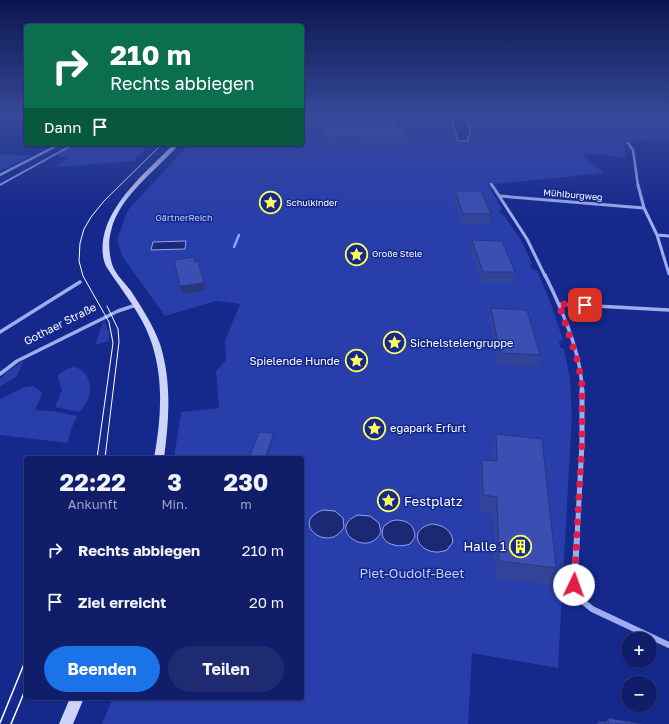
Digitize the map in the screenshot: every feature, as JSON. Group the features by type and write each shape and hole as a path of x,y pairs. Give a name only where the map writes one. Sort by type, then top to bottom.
{"main road":[{"path":"159,456 163,436 166,393 159,354 149,327 109,266 106,258 108,230 114,213 124,199 173,148"},
{"path":"66,724 76,700"}],"street":[{"path":"0,174 52,148"},
{"path":"631,148 633,150 638,188 644,208 657,235 669,274"},
{"path":"491,184 527,240 559,304 578,362 582,385 582,443 574,585 576,595 583,603 592,609 669,645"},
{"name":"Mühlburgweg","path":"500,196 644,208"},
{"path":"657,235 669,236"},
{"path":"0,332 80,282"},
{"path":"559,304 669,310"},
{"name":"Gothaer Straße","path":"0,374 18,361 118,311 136,305"}],"green space":[{"path":"69,148 146,148 133,161 56,167 67,158 57,155"},
{"name":"egapark Erfurt","path":"186,148 624,148 626,158 595,154 582,155 604,173 485,185 489,186 502,209 499,211 504,215 521,240 532,263 530,265 532,269 537,271 551,304 563,340 559,342 560,347 564,349 570,380 572,415 558,668 472,653 468,724 102,724 112,700 304,700 304,456 174,456 181,412 219,408 216,371 226,360 225,341 240,304 216,301 165,316 122,256 117,239 128,210"},
{"path":"0,154 31,156 0,171"},
{"path":"104,320 109,332 109,341 95,345"},
{"path":"24,361 16,377 0,386 0,379 8,371"},
{"path":"75,367 86,375 90,387 88,400 79,412 55,407 62,390 58,379 59,374 69,368"},
{"path":"33,386 42,392 35,410 53,411 77,416 71,429 68,443 0,435 0,399 25,387"}],"shaded area":[{"path":"186,241 185,249 151,250 153,242"},
{"path":"323,510 335,511 343,518 344,527 337,535 329,538 322,537 315,534 310,528 309,522 313,515"},
{"path":"358,515 370,516 379,523 381,532 375,540 367,543 359,542 352,539 347,533 346,527 349,521"},
{"path":"396,520 407,522 414,529 415,537 410,544 399,546 394,545 389,543 383,537 382,532 384,526 391,521"},
{"path":"432,524 443,527 451,534 453,542 447,550 438,552 430,551 419,543 417,538 419,532 423,527"}],"building":[{"path":"455,191 481,191 491,214 463,214"},
{"path":"472,240 502,241 515,272 483,272"},
{"path":"194,257 195,262 198,261 204,283 180,286 174,260"},
{"path":"491,308 527,310 540,355 500,353"},
{"path":"259,432 274,433 266,456 250,456"},
{"name":"Halle 1","path":"496,434 542,439 556,568 499,561 497,497 483,495 482,460 497,461"},
{"path":"608,718 642,724 599,724 598,721 609,722"}],"waterway":[{"path":"0,185 67,148"},
{"path":"234,247 239,235"}],"tram line":[{"path":"97,456 113,343 109,322 83,276 79,261 80,243 84,229 91,217 104,201 158,148"},
{"path":"105,456 119,342 118,329 107,306"},
{"path":"0,723 24,664"},
{"path":"11,724 24,693"}],"place":[{"name":"Schulkinder","path":"270,203"},
{"name":"Große Stele","path":"357,254"},
{"name":"Sichelstelengruppe","path":"395,343"},
{"name":"Spielende Hunde","path":"356,361"},
{"name":"egapark Erfurt","path":"375,428"},
{"name":"Festplatz","path":"388,501"},
{"name":"Halle 1","path":"521,546"}],"route":[{"path":"574,585 582,443 582,385 578,362 559,304 585,305"}],"park label":[{"name":"GärtnerReich","path":"184,218"},
{"name":"Piet-Oudolf-Beet","path":"412,573"}]}
